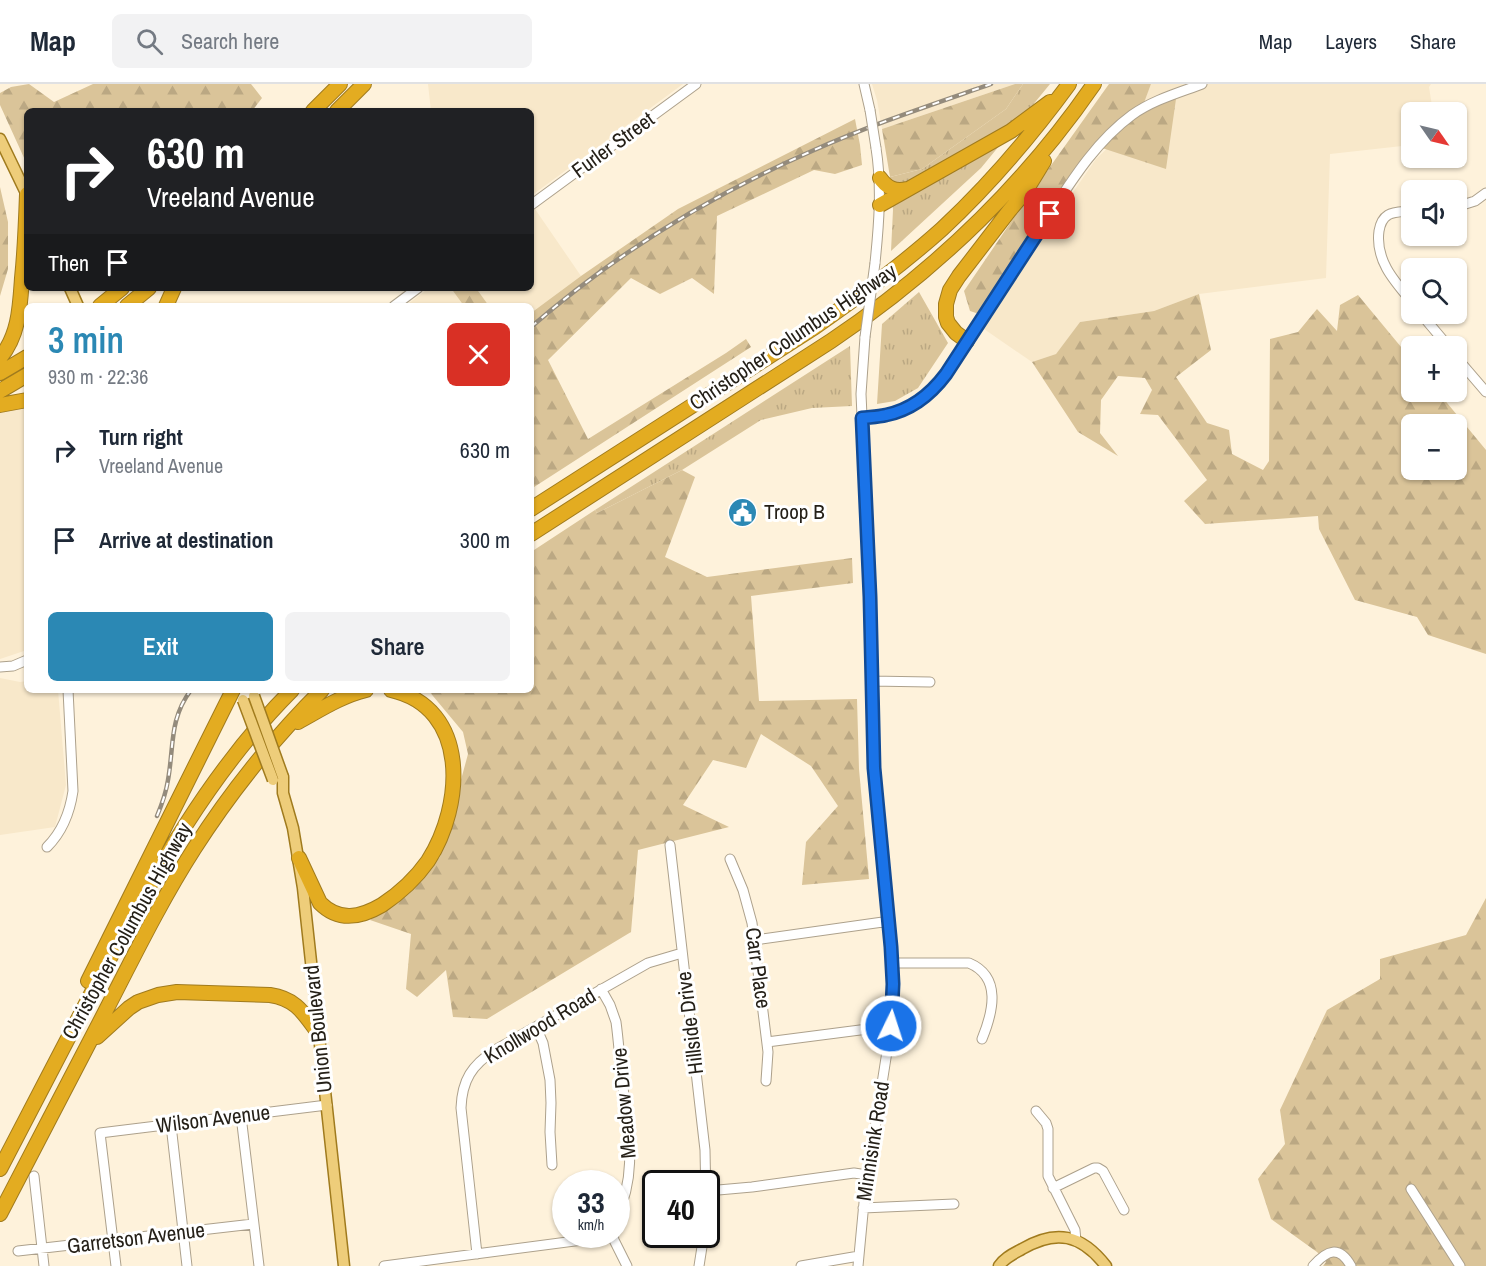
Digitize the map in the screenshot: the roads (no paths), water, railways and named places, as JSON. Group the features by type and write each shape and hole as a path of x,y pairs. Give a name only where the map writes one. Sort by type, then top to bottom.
{"highway":[{"path":"316,108 340,84"},
{"path":"340,108 364,84"},
{"name":"Christopher Columbus Highway","path":"534,532 812,354 890,300 978,222 1027,171 1094,84"},
{"path":"880,204 1011,131 1065,89"},
{"name":"Christopher Columbus Highway","path":"534,507 815,327 886,275 941,229 983,188 1029,136 1065,89"},
{"path":"967,341 948,323 946,304 951,290 1008,211 1025,192 1065,123"},
{"path":"880,178 887,186 896,190 912,186"},
{"path":"0,358 13,338 19,317 24,262"},
{"path":"104,303 118,291"},
{"path":"131,303 145,291"},
{"path":"0,373 24,359"},
{"path":"0,391 24,377"},
{"path":"0,405 24,401"},
{"path":"85,1005 84,989 247,693"},
{"name":"Christopher Columbus Highway","path":"0,1169 143,896 178,835 247,739 289,693"},
{"name":"Christopher Columbus Highway","path":"0,1214 159,910 194,849 234,791 319,693"},
{"path":"285,730 355,693"},
{"path":"299,858 320,903 335,914 355,916 369,912 401,891 420,871 435,848 446,824 452,799 454,773 449,741 441,723 429,709 414,699 399,693"},
{"path":"88,1044 138,1002 158,995 177,992 270,995 285,998 298,1006 319,1034"}],"main road":[{"path":"0,139 24,186"},
{"name":"Union Boulevard","path":"247,693 283,793 299,858 344,1266"},
{"path":"999,1266 1005,1259 1034,1242 1061,1237 1076,1241 1088,1248 1106,1266"}],"street":[{"name":"Furler Street","path":"534,203 696,84"},
{"name":"Minnisink Road","path":"858,1266 867,1175 891,1026 893,984 890,921 875,789 862,418 862,374 875,263 880,178 864,84"},
{"path":"862,418 885,416 898,412 922,399 941,381 1086,162 1124,121 1145,106 1202,84"},
{"path":"1467,204 1486,193"},
{"path":"1401,213 1388,215 1380,225 1379,233 1384,264 1401,289"},
{"path":"398,303 414,291"},
{"path":"1429,324 1440,336"},
{"path":"1467,370 1486,392"},
{"path":"0,668 24,661"},
{"path":"871,681 930,682"},
{"path":"47,848 62,828 74,791 68,693"},
{"name":"Hillside Drive","path":"670,845 706,1170"},
{"name":"Carr Place","path":"730,859 747,900 755,940 767,1042 766,1081"},
{"path":"755,940 890,921"},
{"name":"Knollwood Road","path":"477,1254 461,1108 462,1092 472,1070 483,1058 601,989 648,963 682,953"},
{"path":"892,963 969,963 979,969 987,977 991,987 991,1013 982,1039"},
{"name":"Meadow Drive","path":"601,989 616,1022 630,1140 630,1171"},
{"path":"767,1042 891,1026"},
{"path":"536,1027 543,1043 549,1080 552,1165"},
{"name":"Wilson Avenue","path":"113,1240 100,1133 327,1105"},
{"path":"1036,1111 1048,1129 1048,1176 1075,1230 1076,1241"},
{"path":"241,1116 258,1266"},
{"path":"171,1125 187,1266"},
{"path":"1053,1188 1098,1168 1103,1171 1124,1210"},
{"path":"720,1190 854,1173 867,1175"},
{"path":"34,1176 44,1266"},
{"path":"1411,1189 1460,1266"},
{"path":"863,1208 954,1204"},
{"name":"Garretson Avenue","path":"18,1251 254,1224"},
{"path":"113,1240 116,1266"},
{"path":"384,1266 552,1244"},
{"path":"618,1248 627,1266"},
{"path":"699,1266 702,1248"},
{"path":"1313,1266 1321,1256 1333,1251 1346,1256 1351,1266"},
{"path":"801,1266 859,1256"}],"railway":[{"path":"534,325 630,251 737,187 774,168 856,133 991,84"},
{"path":"157,816 167,785 176,723 189,693"}],"place":[{"name":"Troop B","path":"743,512"}]}
